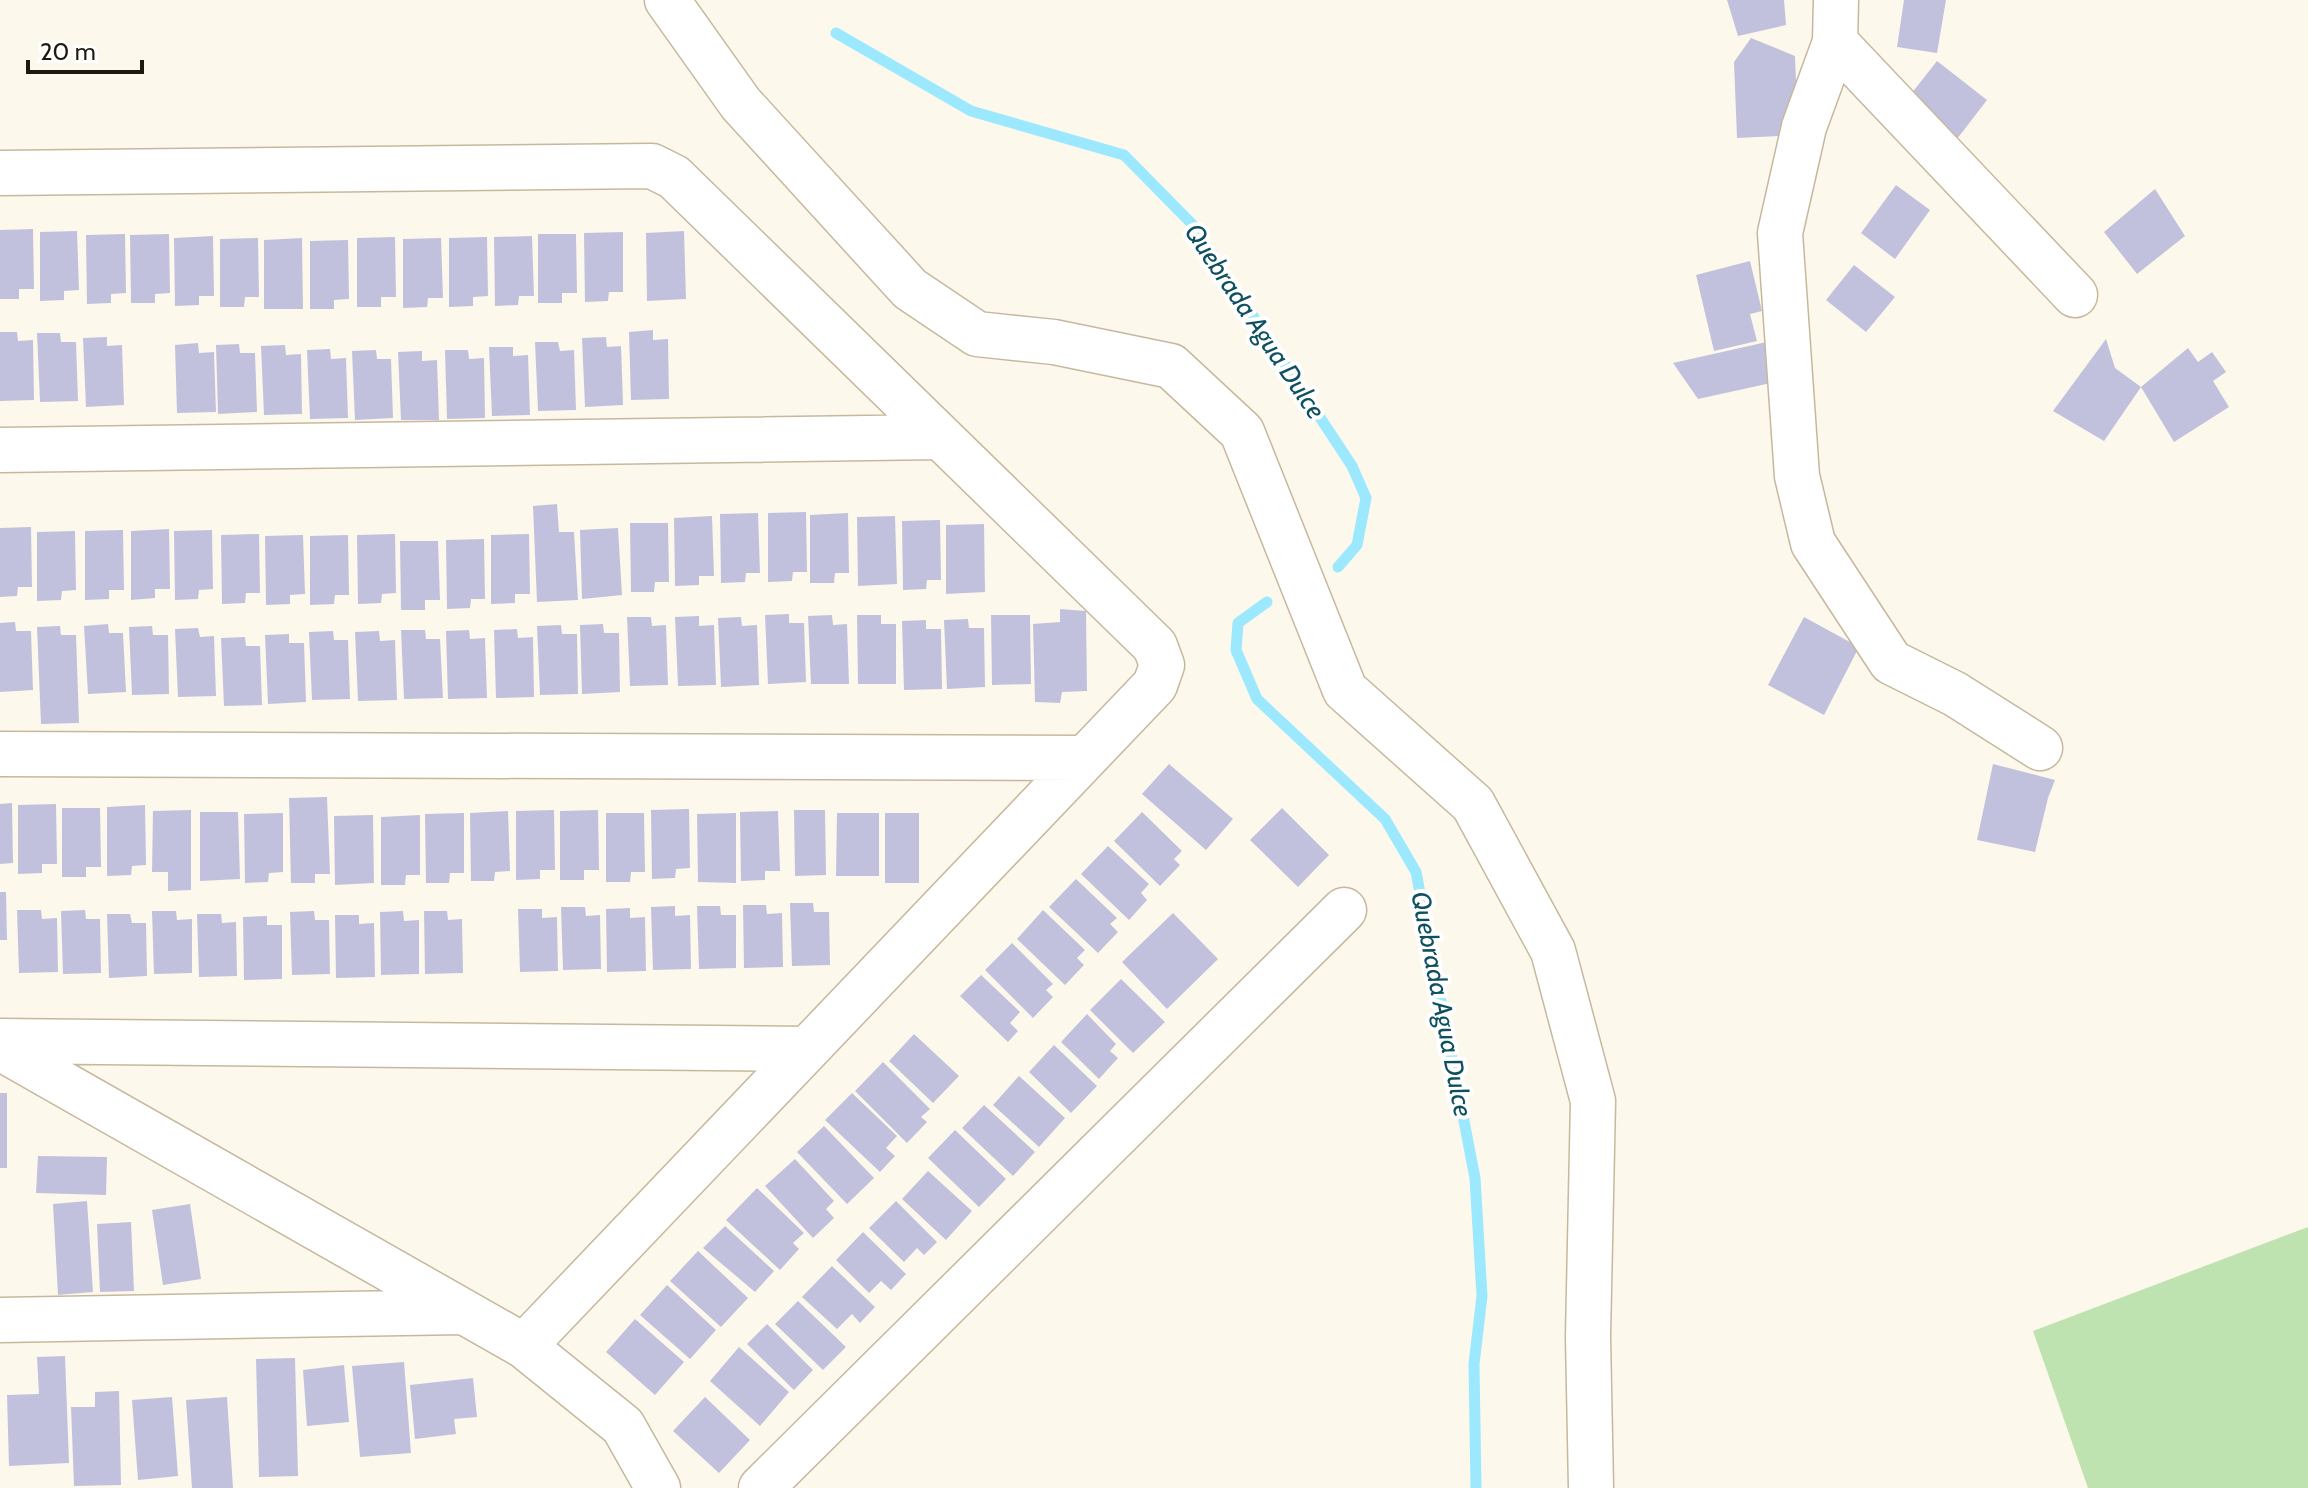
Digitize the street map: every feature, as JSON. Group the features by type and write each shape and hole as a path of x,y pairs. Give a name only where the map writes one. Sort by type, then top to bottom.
{"street":[{"path":"667,0 741,104 910,289 977,334 1054,342 1171,366 1242,432 1345,690 1473,804 1553,951 1593,1101 1588,1337 1591,1488"},
{"path":"1835,21 2075,295"},
{"path":"1835,21 1804,127 1780,233 1797,476 1813,543 1891,662 1955,694 2040,748"},
{"path":"0,173 652,166 674,177 1155,646 1162,665 1155,685 524,1346"},
{"path":"0,450 938,437"},
{"path":"0,754 1084,758"},
{"path":"761,1488 1344,910"},
{"path":"0,1041 806,1049"},
{"path":"0,1048 524,1346 623,1426 658,1488"},
{"path":"0,1320 464,1312"}],"green space":[{"path":"2308,1227 2308,1488 2088,1488 2033,1331"}],"building":[{"path":"1727,0 1784,0 1786,25 1738,36"},
{"path":"1904,0 1946,0 1937,53 1897,47"},
{"path":"1751,38 1795,56 1798,135 1737,138 1734,62"},
{"path":"1937,61 1987,100 1950,148 1900,108"},
{"path":"1896,185 1930,210 1895,259 1861,233"},
{"path":"2155,189 2185,236 2137,274 2104,232"},
{"path":"33,229 34,289 19,289 19,299 0,299 0,230"},
{"path":"77,231 79,290 64,291 64,300 40,301 40,232"},
{"path":"684,231 686,299 647,301 646,233"},
{"path":"623,232 623,292 609,292 608,301 585,302 584,233"},
{"path":"125,234 126,293 111,294 111,303 87,304 86,235"},
{"path":"169,234 170,293 155,294 155,303 131,303 130,235"},
{"path":"538,234 576,234 577,293 562,293 562,303 538,303"},
{"path":"213,236 214,296 199,296 199,305 175,306 174,238"},
{"path":"532,236 534,296 519,296 518,305 495,306 494,237"},
{"path":"395,237 396,297 381,297 381,307 357,307 357,238"},
{"path":"487,237 488,296 473,297 473,306 449,307 449,238"},
{"path":"258,238 259,297 245,297 244,307 220,307 220,239"},
{"path":"302,238 303,309 264,309 264,240"},
{"path":"441,238 443,298 428,298 427,307 403,308 403,239"},
{"path":"348,240 349,299 334,300 334,309 310,309 310,241"},
{"path":"1750,261 1762,311 1750,314 1757,341 1714,351 1696,275"},
{"path":"1854,265 1895,297 1866,332 1826,300"},
{"path":"653,330 653,340 668,339 669,399 631,400 629,332"},
{"path":"0,332 17,332 18,341 33,340 34,400 0,401"},
{"path":"37,333 60,333 61,342 76,342 78,401 40,402"},
{"path":"107,337 107,346 122,345 124,405 86,407 83,338"},
{"path":"606,337 607,347 621,346 623,405 585,407 582,338"},
{"path":"1780,339 1789,379 1698,399 1673,363"},
{"path":"2106,339 2115,368 2141,387 2104,441 2053,411"},
{"path":"535,342 558,342 560,351 574,350 576,410 538,411"},
{"path":"198,343 199,353 214,352 216,412 177,413 175,345"},
{"path":"239,344 240,353 255,353 257,412 218,414 216,345"},
{"path":"285,345 286,355 301,354 302,414 264,415 261,346"},
{"path":"489,347 513,347 513,356 528,355 530,415 492,416"},
{"path":"2188,348 2198,362 2212,352 2226,372 2213,381 2229,407 2174,442 2141,387"},
{"path":"330,349 331,359 346,358 348,418 310,419 307,350"},
{"path":"376,350 377,359 391,359 393,418 355,420 352,351"},
{"path":"445,350 468,350 469,359 484,358 485,418 447,419"},
{"path":"422,351 422,361 437,360 439,420 401,420 398,352"},
{"path":"557,504 559,532 574,532 578,600 537,602 533,506"},
{"path":"806,512 807,572 793,572 792,581 768,582 768,513"},
{"path":"758,513 760,573 746,573 745,582 721,583 720,514"},
{"path":"848,513 849,573 835,573 834,583 810,583 810,515"},
{"path":"712,516 714,576 699,576 699,585 675,586 674,518"},
{"path":"895,516 897,584 858,586 857,517"},
{"path":"940,520 941,580 927,580 926,589 903,590 902,521"},
{"path":"630,523 668,523 669,582 655,582 654,592 631,592"},
{"path":"984,524 985,592 946,594 946,525"},
{"path":"31,527 32,587 18,587 17,596 0,597 0,528"},
{"path":"618,528 622,595 582,599 580,530"},
{"path":"169,529 170,589 155,589 155,598 131,600 131,531"},
{"path":"123,530 124,590 109,590 109,599 85,600 85,531"},
{"path":"212,530 213,589 199,590 198,599 175,600 174,531"},
{"path":"75,531 76,590 62,591 61,600 37,601 37,532"},
{"path":"259,534 260,593 246,593 245,603 222,604 221,535"},
{"path":"395,534 396,593 382,594 381,603 358,604 357,535"},
{"path":"529,534 530,594 515,594 515,603 491,604 491,535"},
{"path":"303,535 305,594 290,595 290,604 266,605 265,536"},
{"path":"348,535 349,595 335,595 334,604 310,605 310,536"},
{"path":"484,539 485,599 471,599 470,608 447,609 446,540"},
{"path":"400,541 438,541 440,600 425,600 425,610 401,610"},
{"path":"1060,609 1086,611 1087,691 1062,692 1060,703 1035,702 1033,624 1060,622"},
{"path":"789,614 789,623 804,623 806,682 768,684 765,615"},
{"path":"832,615 833,625 847,624 849,684 811,684 808,616"},
{"path":"857,615 881,615 881,624 896,624 896,684 858,684"},
{"path":"991,615 1030,615 1031,684 992,685"},
{"path":"699,616 699,626 714,625 716,685 678,686 675,617"},
{"path":"627,617 651,617 652,626 666,625 668,685 630,686"},
{"path":"741,617 742,626 757,625 759,685 721,687 718,618"},
{"path":"1804,617 1859,647 1824,715 1768,685"},
{"path":"968,619 969,628 984,628 985,687 947,689 944,620"},
{"path":"926,620 926,629 941,629 942,689 904,690 902,621"},
{"path":"15,622 16,631 31,631 33,690 0,692 0,623"},
{"path":"108,624 109,633 123,633 126,692 88,694 84,626"},
{"path":"603,624 604,633 619,633 620,692 582,694 580,625"},
{"path":"561,625 562,634 577,634 578,694 540,695 537,626"},
{"path":"60,626 61,635 76,635 79,723 41,724 37,627"},
{"path":"152,626 153,635 168,635 169,694 132,695 129,627"},
{"path":"198,628 200,637 214,636 216,696 178,697 175,629"},
{"path":"517,629 518,638 533,637 534,697 496,698 494,630"},
{"path":"401,630 425,630 426,639 440,639 443,698 404,699"},
{"path":"469,630 470,639 485,638 487,698 448,699 446,631"},
{"path":"333,631 334,640 348,640 350,699 312,700 309,632"},
{"path":"379,631 380,641 395,640 397,700 358,701 355,632"},
{"path":"289,634 289,643 304,643 306,702 268,704 265,635"},
{"path":"245,637 246,646 260,646 262,705 224,706 221,638"},
{"path":"1169,764 1233,819 1206,850 1142,794"},
{"path":"1993,764 2055,780 2035,852 1977,840"},
{"path":"327,797 330,874 315,874 315,883 291,883 289,798"},
{"path":"12,803 13,863 0,864 0,804"},
{"path":"56,804 57,864 42,864 42,873 18,874 18,805"},
{"path":"145,805 146,865 132,866 131,875 107,876 107,807"},
{"path":"62,808 100,808 101,867 86,867 86,877 62,877"},
{"path":"1282,808 1329,855 1298,887 1250,840"},
{"path":"689,809 690,868 676,869 675,878 652,879 651,810"},
{"path":"191,810 191,890 168,891 168,872 152,872 153,811"},
{"path":"554,810 555,870 540,870 540,879 516,880 516,811"},
{"path":"598,810 599,870 584,870 584,880 560,880 560,811"},
{"path":"794,810 825,810 826,875 795,876"},
{"path":"508,811 510,871 495,872 494,881 471,881 470,813"},
{"path":"778,811 780,871 765,871 765,880 741,881 740,812"},
{"path":"200,812 238,812 240,879 200,881"},
{"path":"1142,812 1182,851 1174,859 1180,865 1160,886 1114,841"},
{"path":"283,813 283,872 269,873 268,882 245,883 244,814"},
{"path":"464,813 464,873 450,873 449,883 426,883 425,814"},
{"path":"606,813 644,813 645,872 631,872 630,882 606,882"},
{"path":"736,813 736,883 698,882 697,814"},
{"path":"837,813 879,813 879,876 836,876"},
{"path":"885,813 919,813 919,883 885,883"},
{"path":"373,815 374,883 335,885 334,816"},
{"path":"420,815 420,875 406,875 405,885 381,885 381,817"},
{"path":"1108,846 1149,884 1141,893 1147,900 1129,920 1081,874"},
{"path":"1076,879 1117,918 1110,924 1118,932 1098,953 1049,907"},
{"path":"0,892 6,892 7,940 0,940"},
{"path":"790,903 813,903 814,912 829,912 830,965 792,966"},
{"path":"743,905 766,905 767,914 782,913 783,967 744,968"},
{"path":"675,906 675,916 690,915 691,969 653,970 651,907"},
{"path":"697,906 720,906 721,915 736,915 736,968 699,969"},
{"path":"561,907 585,907 586,916 600,915 601,969 563,970"},
{"path":"630,908 630,918 645,917 646,971 607,972 606,909"},
{"path":"518,909 542,909 542,918 557,917 558,971 520,972"},
{"path":"17,910 41,910 42,919 57,918 58,972 19,973"},
{"path":"85,910 86,919 100,919 101,973 63,974 61,911"},
{"path":"1043,910 1085,950 1077,958 1084,965 1065,985 1017,939"},
{"path":"152,911 176,911 177,920 192,919 192,973 154,974"},
{"path":"314,911 315,920 329,920 330,974 292,975 290,912"},
{"path":"403,911 404,921 419,920 419,974 381,975 380,912"},
{"path":"424,911 447,911 448,920 462,919 463,973 425,974"},
{"path":"1173,913 1218,959 1167,1009 1122,962"},
{"path":"107,914 130,914 132,923 146,923 147,976 109,978"},
{"path":"197,914 221,914 222,923 236,922 237,976 199,977"},
{"path":"335,915 359,915 359,924 374,923 375,977 336,978"},
{"path":"267,916 267,925 282,925 282,979 244,980 243,917"},
{"path":"1012,943 1053,984 1046,990 1053,997 1033,1018 985,970"},
{"path":"981,975 1020,1012 1010,1023 1018,1031 1008,1042 960,996"},
{"path":"1121,979 1165,1022 1133,1053 1090,1010"},
{"path":"1087,1014 1116,1044 1110,1051 1118,1058 1099,1079 1061,1042"},
{"path":"914,1034 959,1076 933,1103 889,1061"},
{"path":"1054,1045 1097,1086 1071,1113 1029,1072"},
{"path":"883,1062 930,1109 921,1117 927,1122 907,1143 855,1091"},
{"path":"1019,1076 1065,1118 1039,1147 993,1105"},
{"path":"0,1093 7,1093 7,1168 0,1168"},
{"path":"852,1093 897,1136 886,1148 895,1156 880,1172 825,1120"},
{"path":"984,1105 1035,1152 1013,1176 962,1128"},
{"path":"824,1126 874,1178 847,1204 797,1152"},
{"path":"955,1130 1006,1179 979,1207 928,1158"},
{"path":"38,1156 107,1157 106,1195 36,1193"},
{"path":"795,1159 834,1201 826,1209 834,1218 813,1238 765,1186"},
{"path":"928,1171 972,1211 946,1240 902,1199"},
{"path":"757,1188 804,1233 793,1243 799,1249 780,1270 726,1220"},
{"path":"87,1201 93,1292 58,1295 53,1204"},
{"path":"896,1201 937,1242 924,1255 917,1248 904,1262 869,1228"},
{"path":"190,1204 201,1279 163,1285 152,1210"},
{"path":"131,1222 134,1291 100,1292 97,1224"},
{"path":"725,1226 774,1271 755,1292 703,1248"},
{"path":"863,1232 906,1274 891,1290 881,1281 869,1293 836,1260"},
{"path":"698,1251 748,1298 721,1327 670,1281"},
{"path":"832,1266 875,1307 860,1323 852,1314 837,1329 802,1297"},
{"path":"667,1285 716,1330 690,1359 640,1315"},
{"path":"798,1301 846,1347 823,1370 775,1324"},
{"path":"635,1319 684,1362 655,1395 606,1352"},
{"path":"767,1324 813,1370 794,1390 747,1344"},
{"path":"739,1347 789,1392 760,1426 710,1381"},
{"path":"65,1356 69,1463 9,1466 7,1395 39,1394 37,1357"},
{"path":"295,1358 298,1476 259,1477 256,1359"},
{"path":"404,1362 411,1453 360,1457 352,1366"},
{"path":"344,1365 349,1422 307,1426 303,1370"},
{"path":"473,1378 477,1417 454,1419 456,1434 415,1439 410,1385"},
{"path":"119,1391 121,1485 74,1486 71,1407 95,1407 95,1392"},
{"path":"172,1397 178,1476 138,1480 132,1400"},
{"path":"227,1397 233,1488 192,1488 186,1400"},
{"path":"705,1397 750,1440 719,1473 673,1431"}],"waterway":[{"name":"Quebrada Agua Dulce","path":"836,33 971,111 1124,155 1193,225 1352,466 1366,498 1357,545 1338,567"},
{"name":"Quebrada Agua Dulce","path":"1267,602 1238,623 1236,650 1257,699 1385,819 1416,872 1475,1178 1482,1296 1474,1364 1476,1488"}]}
